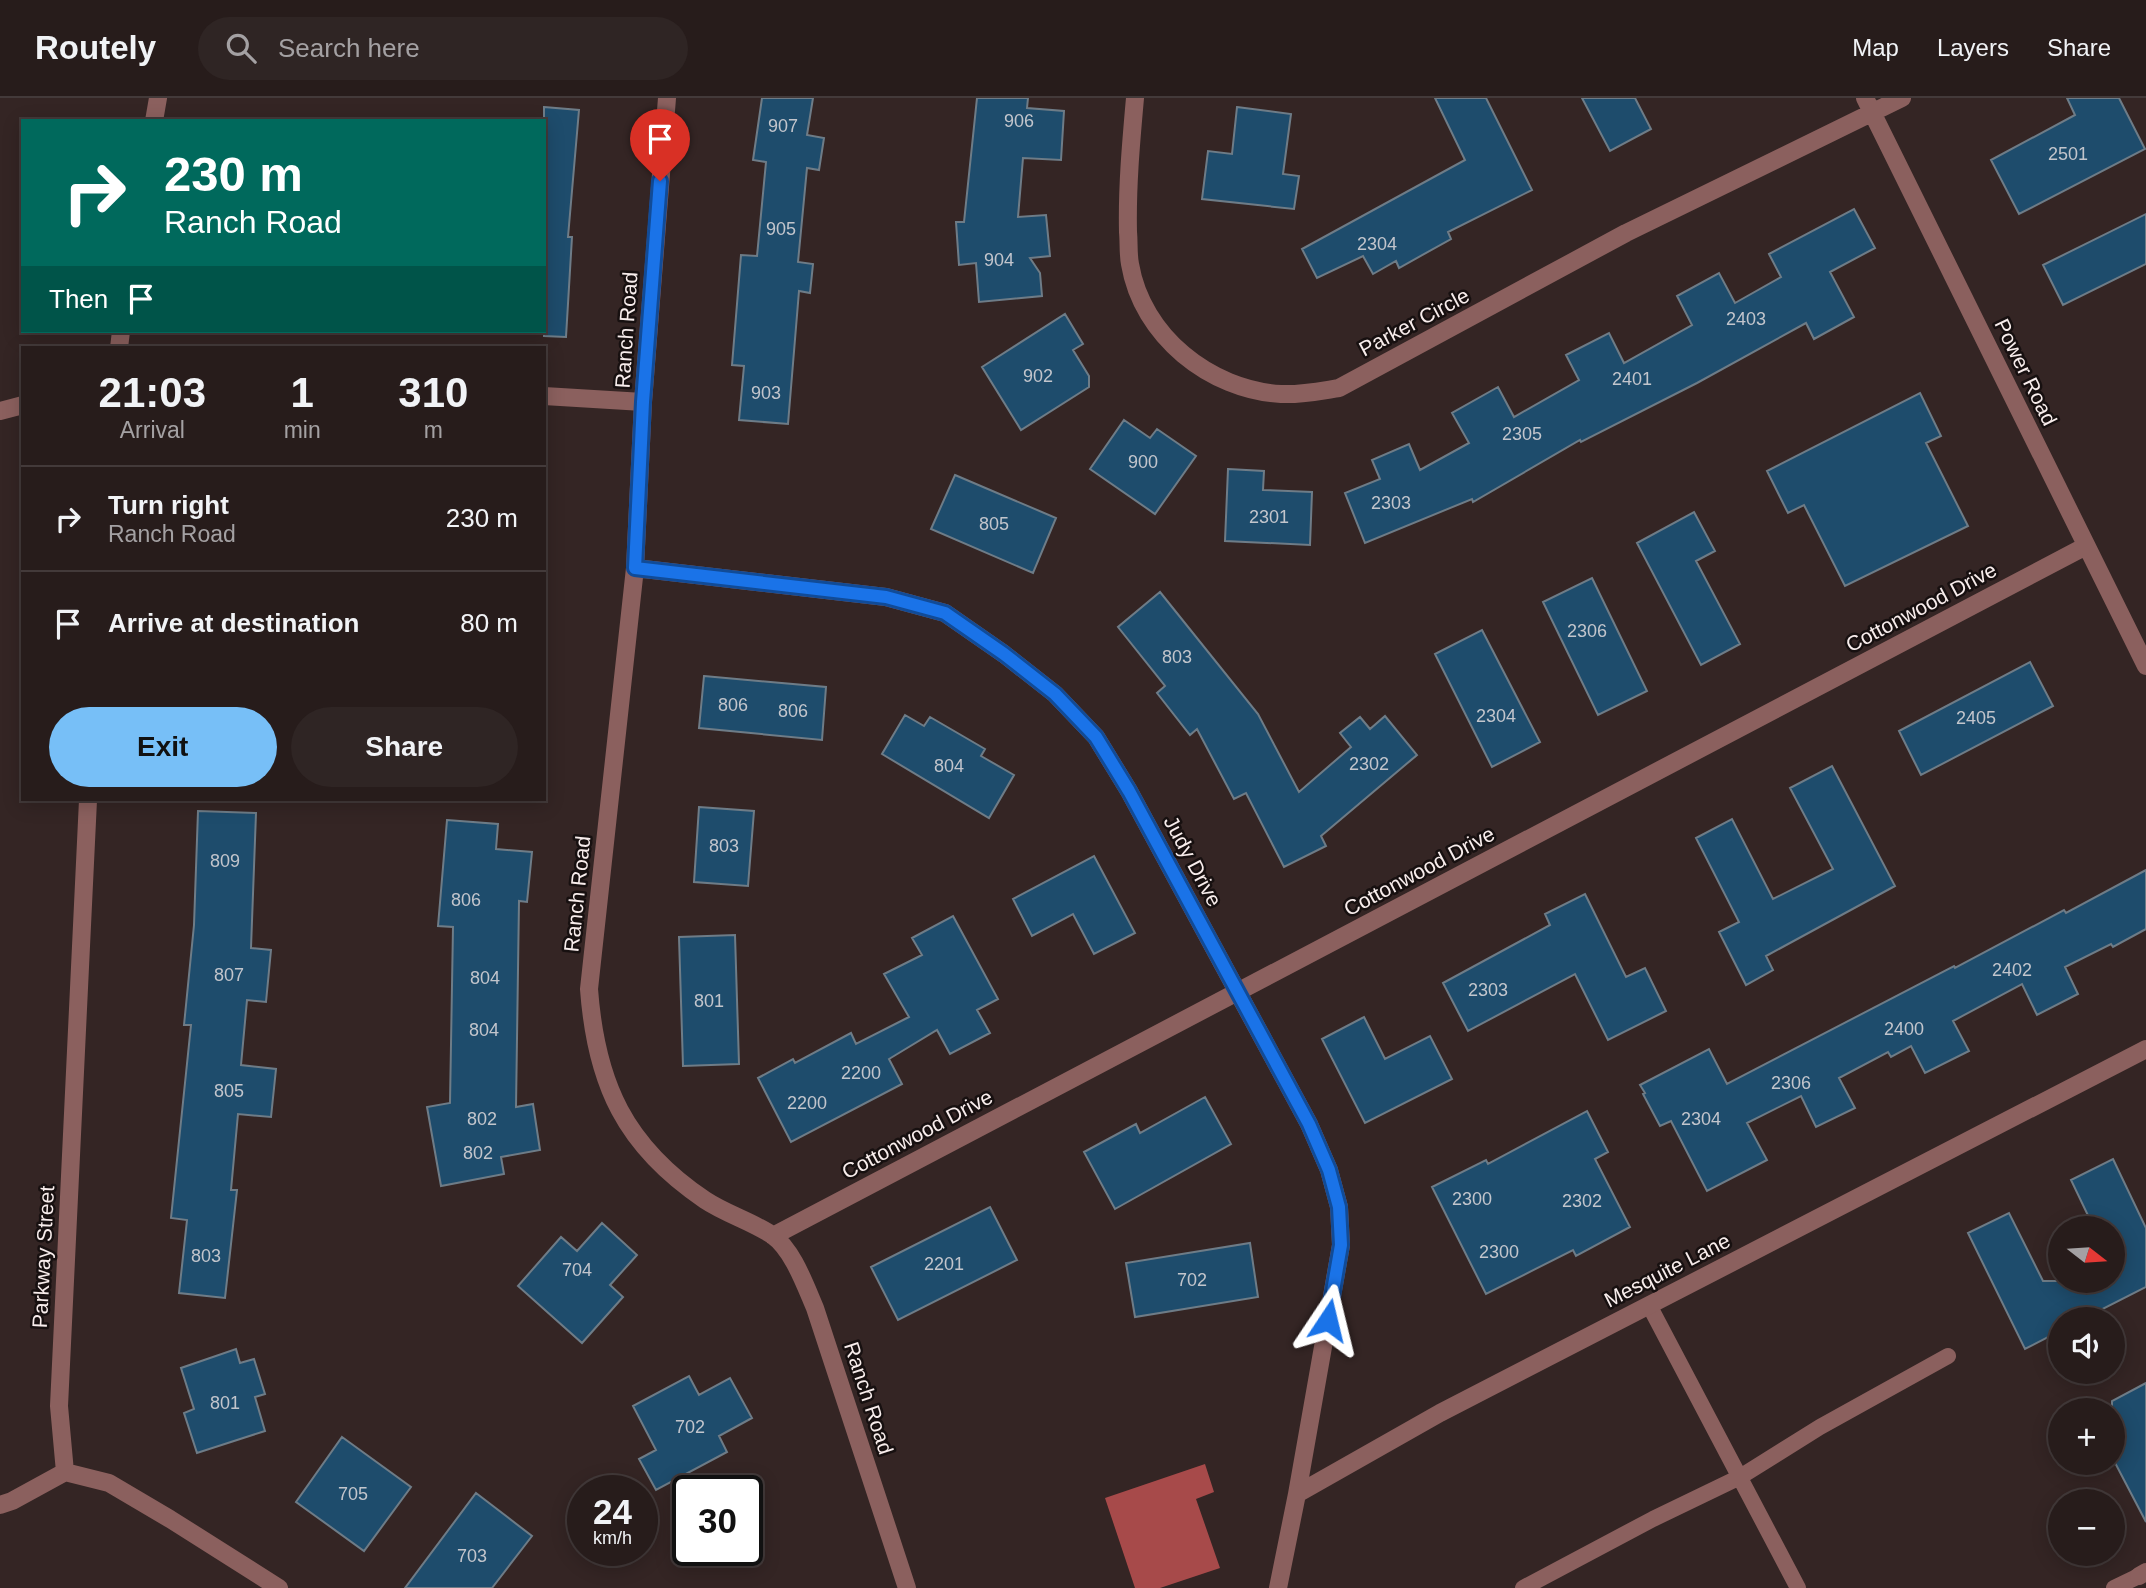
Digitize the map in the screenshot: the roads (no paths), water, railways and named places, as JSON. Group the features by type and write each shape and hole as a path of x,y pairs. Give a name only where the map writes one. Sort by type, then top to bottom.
{"street":[{"path":"154,119 158,98"},
{"name":"Ranch Road","path":"667,98 643,402 635,568 589,989 592,1023 598,1058 623,1117 641,1144 666,1170 706,1202 773,1236 796,1264 815,1308 907,1588"},
{"name":"Parker Circle","path":"1135,98 1127,189 1130,263 1147,311 1179,351 1196,366 1214,376 1250,389 1280,394 1307,394 1339,387 1869,105 1902,98"},
{"name":"Power Road","path":"1869,105 2146,666"},
{"path":"546,396 643,402"},
{"path":"0,411 21,406"},
{"name":"Cottonwood Drive","path":"773,1236 2086,546"},
{"name":"Judy Drive","path":"635,568 886,597 945,613 1055,694 1096,737 1129,791 1309,1124 1329,1170 1339,1207 1341,1245 1297,1494"},
{"name":"Parkway Street","path":"65,1472 59,1406 88,801"},
{"name":"Mesquite Lane","path":"1297,1494 1440,1413 2146,1049"},
{"path":"0,1505 65,1472 109,1483 279,1588"},
{"path":"1278,1588 1297,1494"}],"lane":[{"path":"1649,1305 1798,1588"},
{"path":"1523,1588 1653,1519 1740,1477 1819,1427 1948,1356"},
{"path":"2113,1588 2142,1574"}]}
